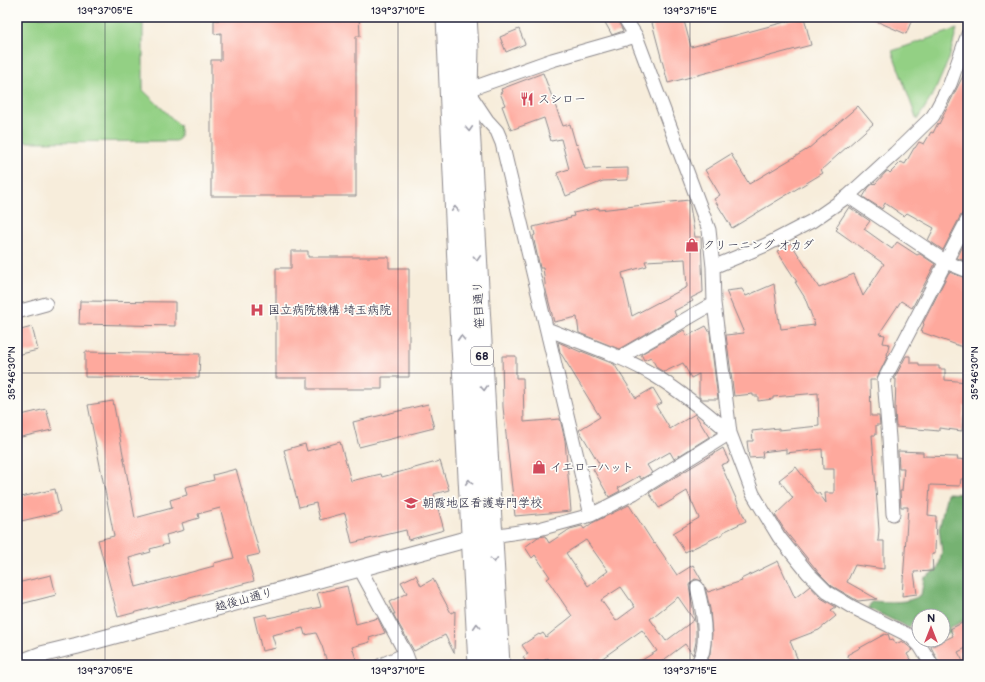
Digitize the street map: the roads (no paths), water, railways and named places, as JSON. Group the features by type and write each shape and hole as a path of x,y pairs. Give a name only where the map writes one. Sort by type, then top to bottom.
{"main road":[{"path":"435,17 450,109"},
{"name":"笹目通り","path":"446,17 478,665"},
{"name":"笹目通り","path":"466,17 468,48 467,90 499,665"},
{"path":"468,48 470,17"}],"street":[{"path":"624,17 636,36 709,230 713,266 714,304 730,433 753,494 779,537 808,573 827,592 852,607 910,636 920,646 932,665"},
{"path":"713,266 766,245 801,228 848,196 896,153 933,116 950,84 968,34"},
{"path":"591,515 502,143 497,131 487,120 467,90 552,60 636,36"},
{"path":"848,196 946,262 968,271"},
{"path":"893,514 884,380 968,219"},
{"path":"17,312 46,304"},
{"path":"619,358 714,304"},
{"path":"547,329 619,358 656,377 693,402 730,433"},
{"path":"472,538 492,537 540,529 591,515 634,493 730,433"},
{"name":"越後山通り","path":"17,664 42,659 83,644 472,538"},
{"path":"360,569 408,660 382,665"},
{"path":"697,587 702,609 704,644 702,655 697,665"}],"place":[{"name":"スシロー","path":"527,99"},
{"name":"クリーニング オカダ","path":"692,245"},
{"name":"国立病院機構 埼玉病院","path":"257,310"},
{"name":"イエローハット","path":"539,467"},
{"name":"朝霞地区看護専門学校","path":"411,503"}]}
